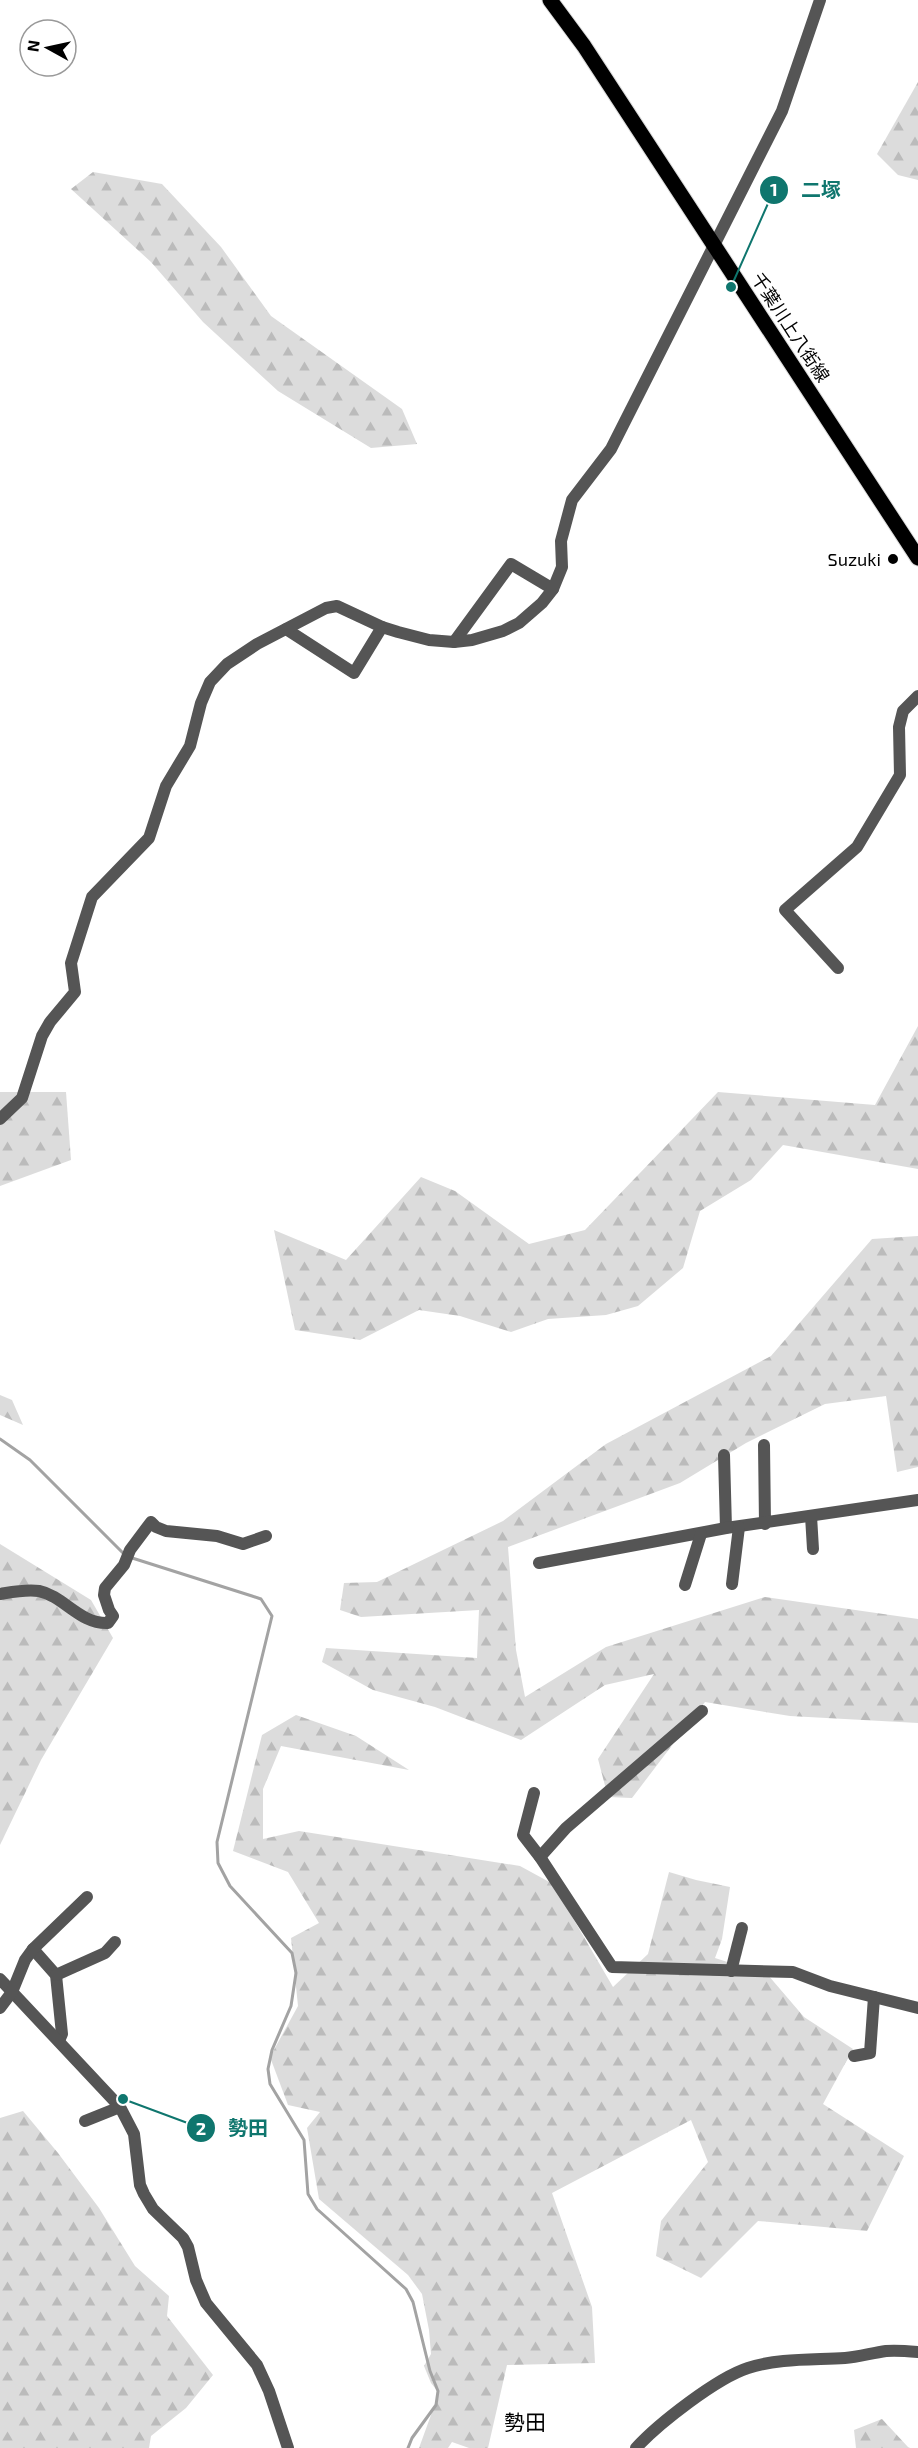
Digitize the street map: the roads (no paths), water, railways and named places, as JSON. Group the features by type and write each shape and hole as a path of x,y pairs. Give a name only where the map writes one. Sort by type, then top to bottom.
{"main road":[{"name":"千葉川上八街線","path":"550,0 584,46 714,243 918,558"}],"street":[{"path":"0,1119 22,1098 42,1036 50,1022 75,992 71,963 92,897 149,838 166,786 190,746 201,703 210,682 227,664 321,610 337,606 382,627 429,640 454,642 472,640 503,631 530,615 553,589 562,567 561,541 572,500 611,449 782,111 820,0"},
{"path":"454,642 511,564 553,589"},
{"path":"286,629 354,673 382,627"},
{"path":"838,968 785,910 857,847 900,775 899,727 903,711 918,696"},
{"path":"764,1445 765,1524"},
{"path":"724,1455 726,1528"},
{"path":"539,1563 726,1528 918,1500"},
{"path":"811,1516 813,1549"},
{"path":"0,1594 40,1591 89,1620 108,1623 113,1616 104,1595 105,1588 124,1565 130,1550 151,1522 166,1531 217,1536 243,1544 266,1536"},
{"path":"732,1584 739,1527"},
{"path":"685,1584 701,1534"},
{"path":"540,1857 566,1828 702,1711"},
{"path":"534,1792 523,1835 612,1967 793,1972 830,1986 918,2008"},
{"path":"0,2008 12,1992 25,1960 33,1949 87,1898"},
{"path":"730,1971 742,1928"},
{"path":"56,1975 105,1953 115,1942"},
{"path":"33,1949 56,1975 62,2034 59,2041"},
{"path":"0,1979 120,2107 134,2134 140,2185 144,2194 153,2209 183,2238 206,2303 257,2365 269,2391 288,2448"},
{"path":"854,2056 870,2053 874,1997"},
{"path":"85,2121 120,2107"},
{"path":"636,2448 648,2435 713,2386 728,2376 749,2368 775,2363 853,2357 889,2350 918,2352"}],"waterway":[{"path":"0,1439 30,1460 124,1554"},
{"path":"129,1557 261,1599 272,1616 217,1842 218,1863 230,1886 292,1953 296,1973 291,2006 272,2050 268,2069 270,2084 304,2140 308,2194 317,2209 406,2289 413,2302 430,2371 438,2391 436,2405 412,2438 408,2448"}],"place":[{"name":"二塚","path":"731,287"},
{"name":"Suzuki","path":"893,559"},
{"name":"勢田","path":"123,2099"}],"district":[{"name":"勢田","path":"525,2421"}]}
